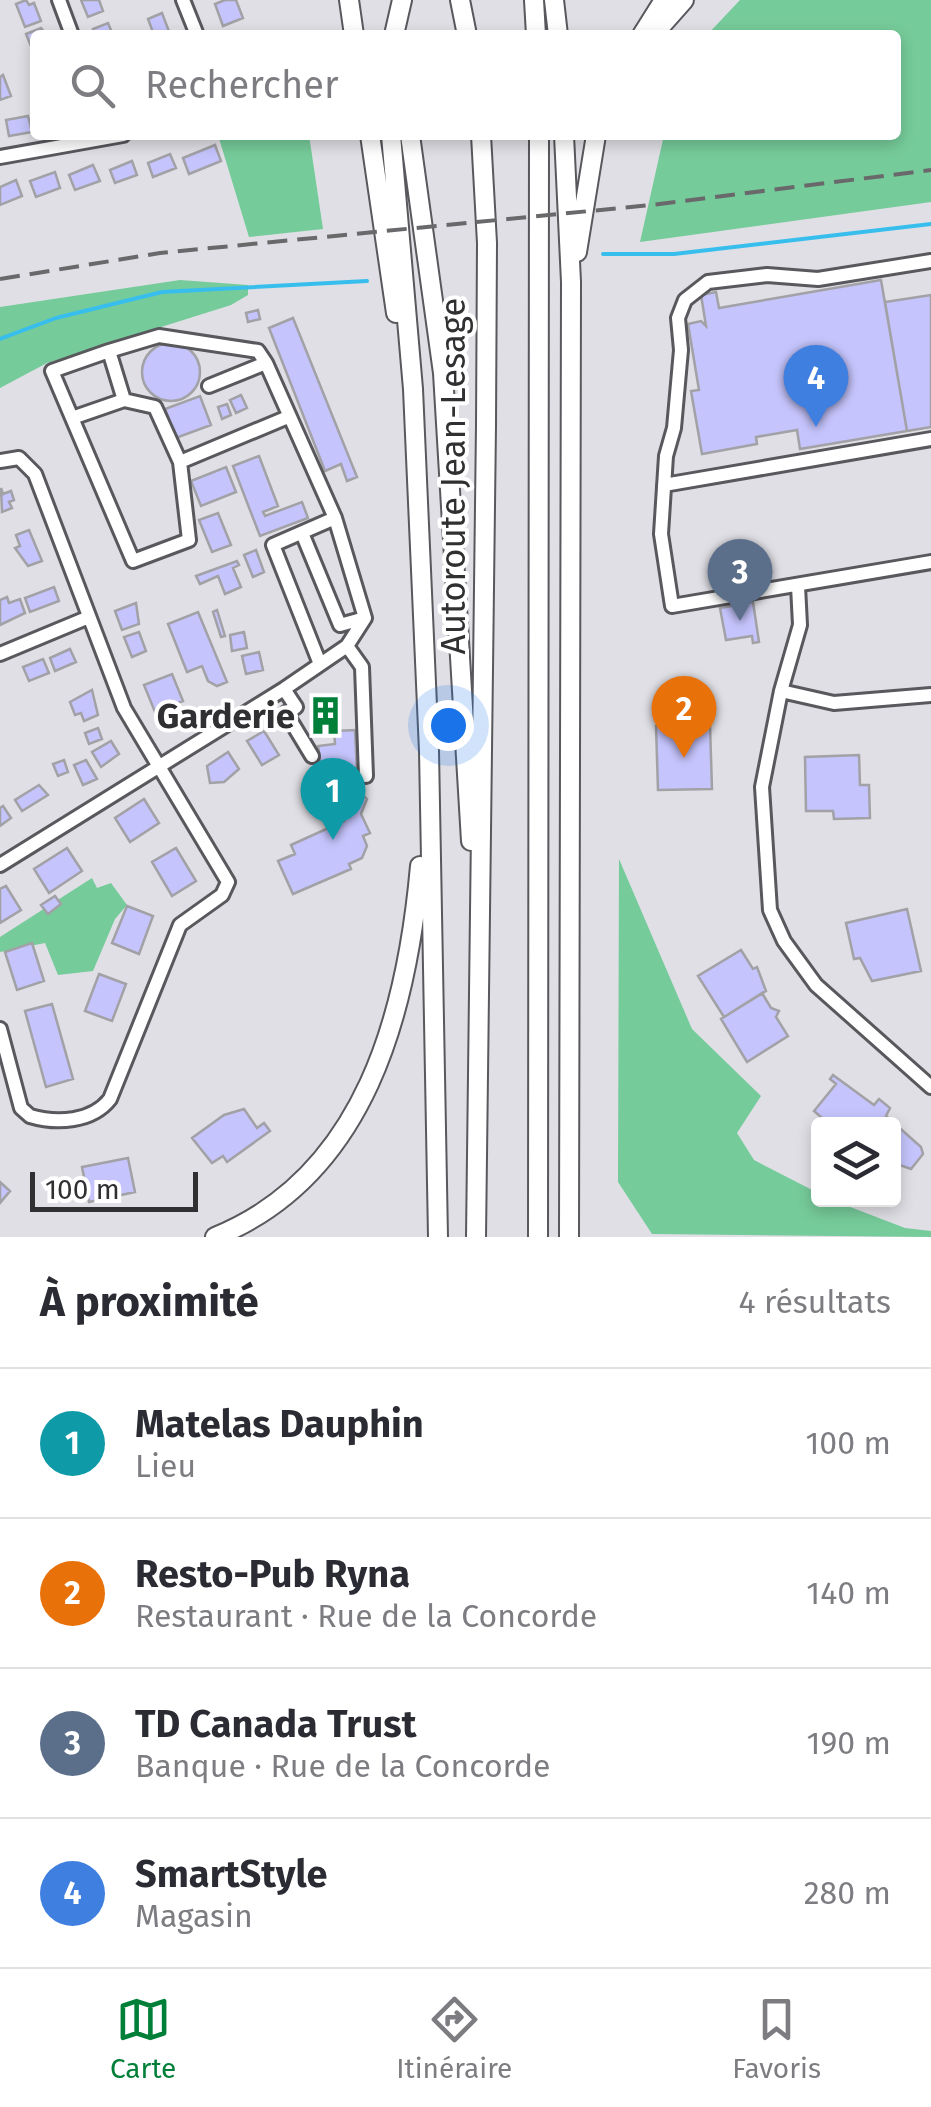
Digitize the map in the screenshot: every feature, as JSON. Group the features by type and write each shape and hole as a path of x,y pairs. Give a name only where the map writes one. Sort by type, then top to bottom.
{"highway":[{"path":"396,30 406,0"},
{"path":"406,0 406,30"},
{"path":"460,0 466,30"},
{"path":"534,0 536,30"},
{"path":"554,0 557,30"},
{"path":"645,30 664,0"},
{"path":"657,30 684,0"},
{"path":"349,2 353,30"},
{"path":"371,140 416,467"},
{"path":"392,140 416,467 429,750 438,1237"},
{"path":"411,140 443,373 478,1024"},
{"name":"Autoroute Jean-Lesage","path":"476,1237 487,280 482,140"},
{"path":"538,1237 539,140"},
{"path":"564,140 571,282 571,1237"},
{"path":"571,282 595,140"},
{"path":"214,1237 254,1217 320,1163 368,1091 389,1037 408,966 429,750"}],"street":[{"path":"59,0 70,30"},
{"path":"184,0 194,30"},
{"path":"0,157 93,140"},
{"path":"931,260 818,280 768,274 697,287 685,300 678,318 681,350 661,534 672,606 931,562"},
{"path":"0,864 284,689 347,646 365,618 335,518 258,351 159,336 52,370 72,418 133,561 189,540 180,462 156,407 124,400 72,418"},
{"path":"109,351 124,400"},
{"path":"209,386 266,363"},
{"path":"180,462 288,417"},
{"path":"664,485 931,439"},
{"path":"0,461 19,458 28,463 124,708 228,882 222,895 180,925 110,1099 100,1111 86,1118 30,1116 21,1108 0,1029"},
{"path":"320,664 273,545 335,518"},
{"path":"302,532 340,625 365,618"},
{"path":"798,586 800,625 781,692 762,788 770,910 784,941 816,985 931,1087"},
{"path":"0,654 89,617"},
{"path":"347,646 362,667 366,776"},
{"path":"284,689 296,707 286,712 312,756"},
{"path":"781,692 834,703 931,695"}],"green space":[{"path":"740,0 931,0 931,202 640,242 663,140 901,140 901,30 712,30"},
{"path":"220,140 310,140 323,229 249,237"},
{"path":"180,280 248,285 248,295 231,305 47,363 0,388 0,307"},
{"path":"619,859 692,1029 761,1096 737,1133 754,1160 811,1189 811,1207 850,1207 905,1228 931,1231 931,1237 652,1234 618,1182"},
{"path":"92,878 97,888 111,883 127,905 115,919 93,971 58,975 45,943 0,952 0,937"}],"building":[{"path":"26,0 29,5 34,3 41,21 25,27 16,4"},
{"path":"81,0 99,0 103,11 88,17"},
{"path":"236,0 243,18 223,26 215,4"},
{"path":"162,13 168,30 152,30 148,19"},
{"path":"108,23 111,30 93,30"},
{"path":"3,75 11,96 0,100 0,77"},
{"path":"28,116 30,132 9,136 6,120"},
{"path":"215,145 221,161 189,174 183,158"},
{"path":"170,154 176,168 153,177 148,163"},
{"path":"132,161 137,175 115,183 110,170"},
{"path":"93,165 100,181 75,190 69,175"},
{"path":"55,172 60,188 36,197 30,181"},
{"path":"16,180 22,196 0,205 0,187"},
{"path":"881,280 907,431 800,449 797,430 756,437 757,444 702,454 691,391 699,390 688,324 701,321 706,326 701,295 716,292 719,308"},
{"path":"931,295 931,427 907,431 885,302"},
{"path":"258,310 260,319 248,322 246,313"},
{"path":"293,318 357,477 347,481 341,464 325,471 269,328"},
{"path":"171,343 192,351 200,372 192,393 171,401 150,393 142,372 150,351"},
{"path":"241,395 247,408 236,413 230,400"},
{"path":"200,396 211,425 176,438 165,409"},
{"path":"227,404 231,415 222,419 218,407"},
{"path":"259,456 278,506 263,512 265,516 302,502 308,518 260,536 233,466"},
{"path":"226,467 236,492 201,506 191,481"},
{"path":"1,488 3,494 11,491 14,500 9,502 12,508 2,512"},
{"path":"218,513 231,545 212,552 199,520"},
{"path":"29,530 42,561 28,566 15,548 20,546 16,535"},
{"path":"256,550 264,572 253,577 244,555"},
{"path":"237,561 239,565 233,568 241,587 225,594 218,576 200,584 196,576"},
{"path":"54,587 59,601 30,612 25,598"},
{"path":"7,597 9,603 20,599 25,613 0,625 0,600"},
{"path":"753,602 759,642 753,643 752,636 726,640 720,608"},
{"path":"136,603 139,624 122,630 115,611"},
{"path":"217,610 225,636 221,637 213,612"},
{"path":"198,612 227,682 217,686 208,681 202,666 187,672 168,624"},
{"path":"139,632 146,651 132,657 124,637"},
{"path":"244,632 247,648 232,651 230,635"},
{"path":"70,649 76,662 55,671 50,658"},
{"path":"259,652 263,670 246,674 242,656"},
{"path":"43,659 49,673 29,681 23,667"},
{"path":"172,674 183,701 155,712 144,685"},
{"path":"92,690 98,715 84,721 81,713 75,715 70,702"},
{"name":"Garderie","path":"337,701 338,731 313,731 312,702"},
{"path":"710,725 712,789 658,790 656,726"},
{"path":"98,728 102,739 89,744 85,733"},
{"path":"355,730 357,772 322,773 318,746 335,744 334,731"},
{"path":"264,731 279,755 262,765 247,741"},
{"path":"111,741 119,754 101,767 92,752"},
{"path":"228,752 239,769 224,782 210,783 207,766"},
{"path":"859,755 860,785 869,785 870,818 834,819 833,811 806,811 805,757"},
{"path":"64,760 68,772 58,776 53,764"},
{"path":"86,760 97,779 83,785 74,765"},
{"path":"39,785 48,795 22,811 15,800"},
{"path":"359,792 367,799 361,814 370,833 363,836 367,846 362,858 349,864 351,869 293,894 278,861 295,854 291,845 344,821 354,794"},
{"path":"144,799 159,823 130,842 115,818"},
{"path":"3,806 11,818 0,826 0,808"},
{"path":"67,848 82,871 49,893 34,869"},
{"path":"176,848 196,881 172,896 152,862"},
{"path":"6,886 21,910 0,923 0,889"},
{"path":"55,896 61,904 48,914 41,905"},
{"path":"127,906 153,916 139,954 112,943"},
{"path":"907,909 921,971 872,981 860,958 854,959 846,923"},
{"path":"32,943 44,981 17,990 5,952"},
{"path":"741,950 753,969 757,967 766,991 724,1017 698,976"},
{"path":"99,974 126,984 112,1021 85,1011"},
{"path":"762,993 771,1008 779,1011 776,1017 788,1036 747,1062 721,1019"},
{"path":"52,1004 73,1079 46,1087 25,1011"},
{"path":"833,1075 874,1105 879,1099 890,1108 887,1117 821,1117 814,1111 836,1084 830,1079"},
{"path":"244,1109 257,1128 264,1123 270,1131 227,1162 223,1156 212,1163 192,1138 224,1115"},
{"path":"901,1129 921,1147 923,1154 911,1169 901,1165"},
{"path":"128,1158 135,1192 89,1202 82,1167"},
{"path":"0,1182 10,1191 0,1203"}],"waterway":[{"path":"603,254 674,254 931,224"},
{"path":"0,339 56,318 162,292 367,281"}],"railway":[{"path":"0,279 160,253 651,205 931,170"}],"place":[{"name":"SmartStyle","path":"816,427"},
{"name":"TD Canada Trust","path":"740,621"},
{"name":"Garderie","path":"325,716"},
{"name":"Resto-Pub Ryna","path":"684,758"},
{"name":"Matelas Dauphin","path":"333,840"}]}
